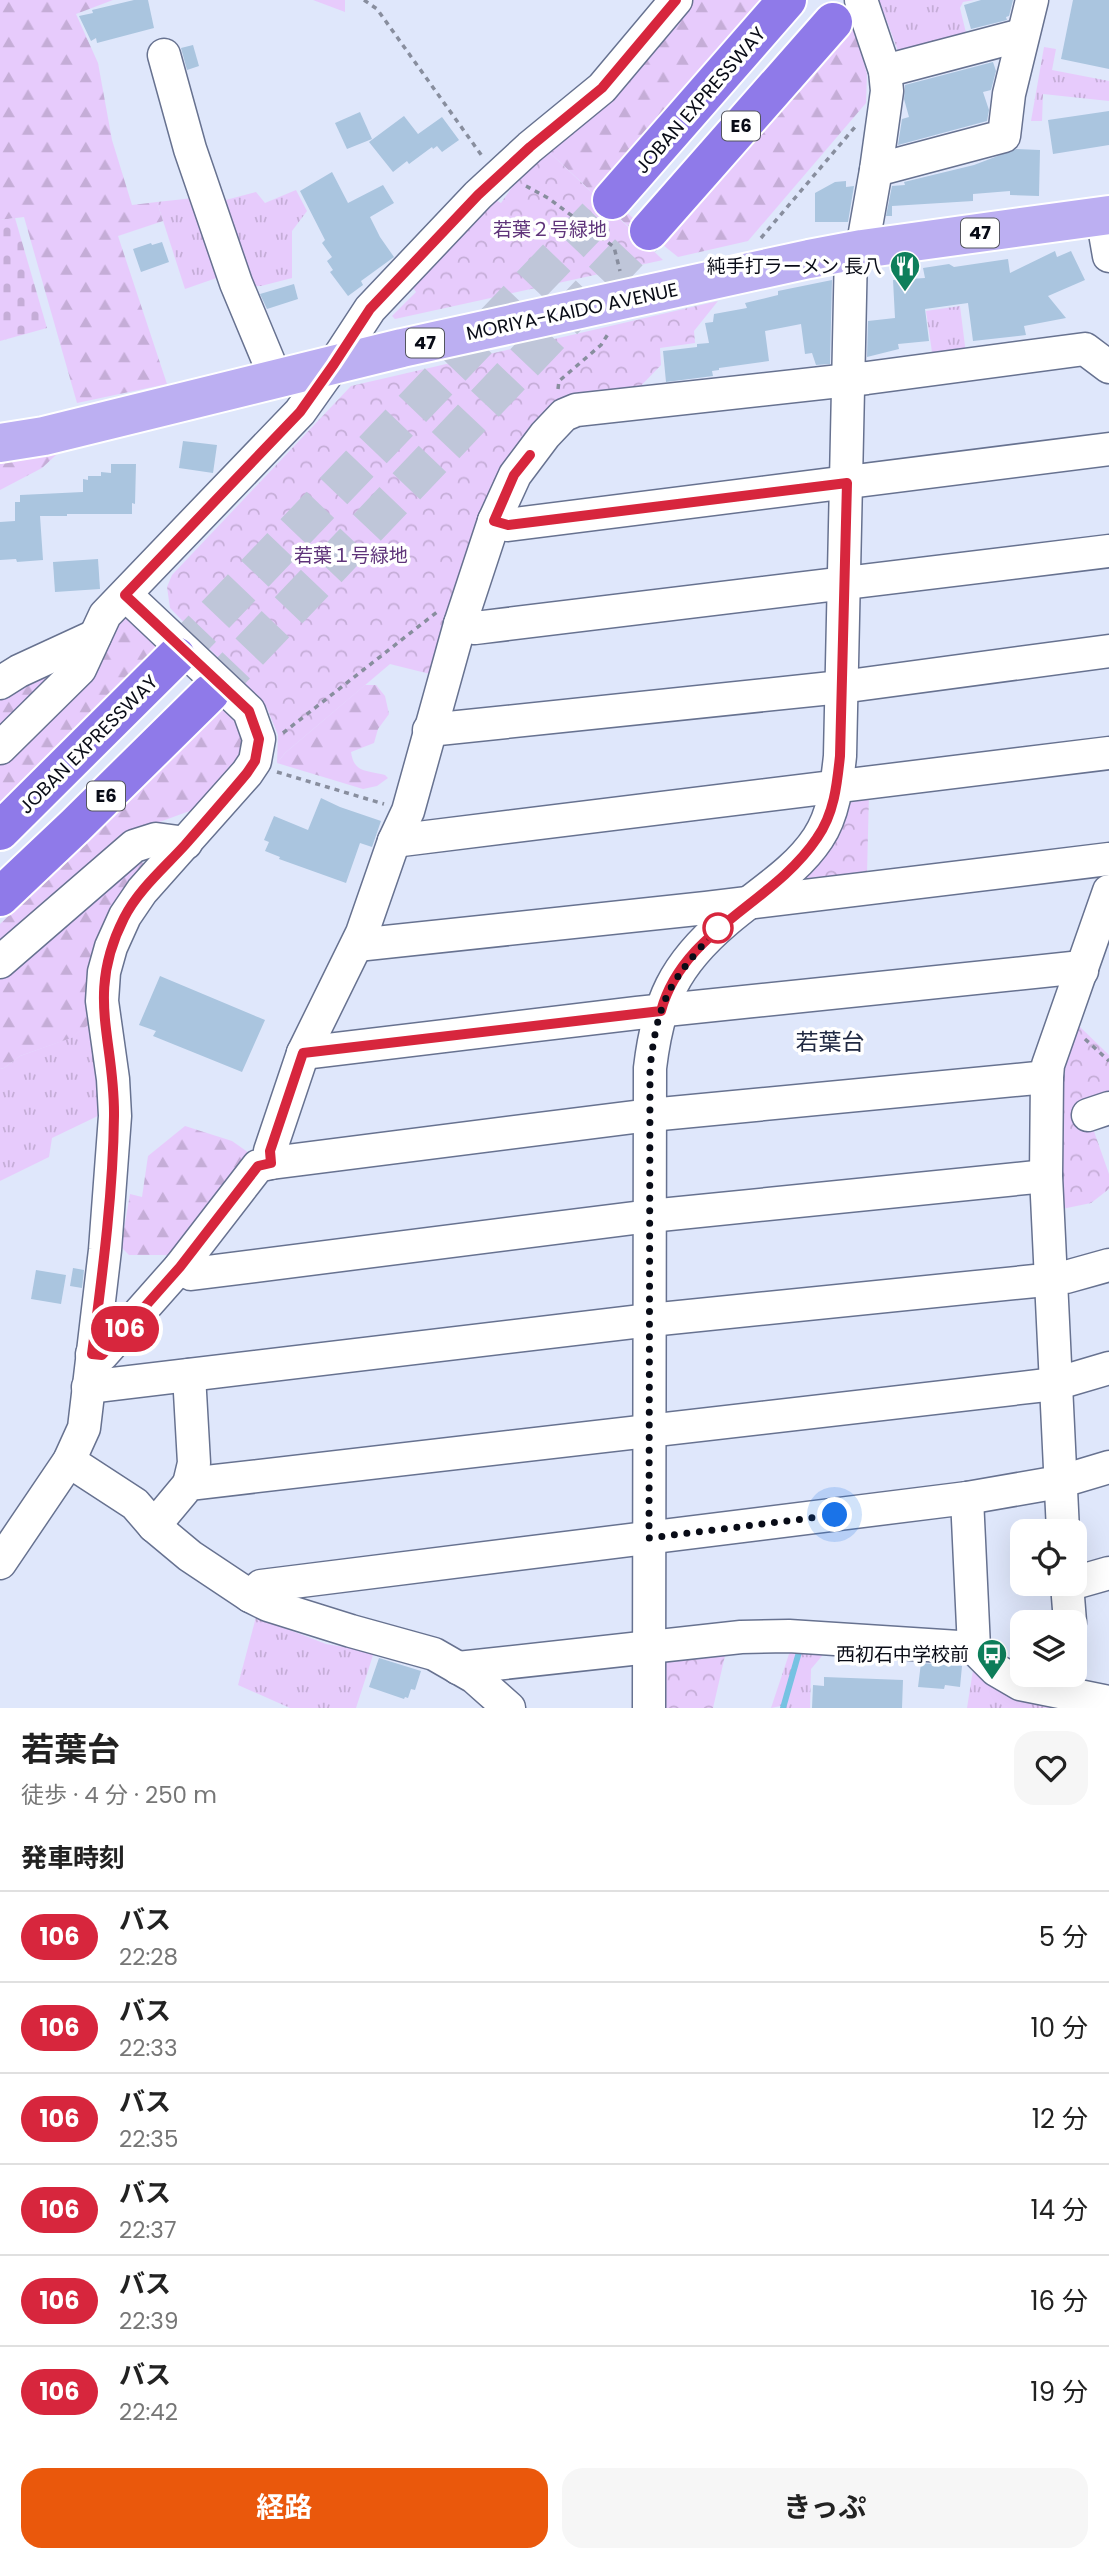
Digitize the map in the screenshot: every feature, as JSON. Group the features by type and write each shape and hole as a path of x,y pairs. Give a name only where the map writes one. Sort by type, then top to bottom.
{"highway":[{"name":"JOBAN EXPRESSWAY","path":"612,200 787,0"},
{"name":"E6","path":"649,230 847,11"},
{"name":"JOBAN EXPRESSWAY","path":"0,831 176,656"},
{"name":"E6","path":"0,897 209,693"}],"main road":[{"name":"MORIYA-KAIDO AVENUE","path":"0,443 44,436 334,364 783,265 857,250 1106,216"}],"street":[{"path":"0,748 80,669 105,615 300,412 370,309 499,176 602,88 676,0"},
{"path":"876,170 1004,135 1021,35 1032,0"},
{"path":"649,1708 650,1068 653,1042 665,997 678,974 697,949 727,920 785,875 818,838 836,797 840,756 849,380 857,250 876,170 886,81 847,11"},
{"path":"886,81 1021,35"},
{"path":"164,55 190,149 236,282 276,379"},
{"path":"1106,216 1109,256"},
{"path":"271,1163 270,1151 303,1053 357,945 394,841 408,811 462,616 494,521 514,475 564,415 576,410 849,380 1085,349 1109,367"},
{"path":"494,521 508,525 1109,449"},
{"path":"462,616 475,628 1109,551"},
{"path":"0,1563 69,1461 83,1428 105,1250 114,1116 113,1080 102,1001 104,972 111,947 125,916 142,891 247,773 255,761 259,739 249,711 125,595"},
{"path":"0,683 19,671 95,636"},
{"path":"429,730 841,687 1109,652"},
{"path":"394,841 1109,753"},
{"path":"0,962 134,846 156,839 186,843"},
{"path":"357,945 706,908 754,900 1109,859"},
{"path":"1062,1519 1046,1176 1047,1077 1048,1065 1109,891"},
{"path":"303,1053 661,1011 1073,968 1082,971"},
{"path":"92,1354 102,1355 180,1267 258,1166 650,1115 1047,1077"},
{"path":"180,1267 191,1274 650,1216 1046,1176"},
{"path":"88,1387 650,1320 1050,1279 1109,1265"},
{"path":"189,1483 1055,1384 1109,1368"},
{"path":"154,1525 189,1483 194,1462 189,1375"},
{"path":"69,1461 135,1504 154,1525 190,1556 250,1596 268,1605 339,1628 434,1654 474,1678 509,1708"},
{"path":"250,1596 261,1586 967,1498 1059,1482 1109,1467"},
{"path":"967,1498 974,1648"},
{"path":"1087,1579 1109,1573"},
{"path":"458,1668 741,1637 789,1636 974,1648 996,1670 1010,1678"},
{"path":"1078,1687 1109,1702"}],"path":[{"path":"364,0 377,9 499,176 548,198 614,247 621,273"},
{"path":"783,265 757,244 766,229 886,81"},
{"path":"564,415 557,394 559,382 601,345 612,328"},
{"path":"276,738 428,617 453,605 462,616"},
{"path":"272,770 408,811"}],"green space":[{"path":"0,0 113,0 76,14 98,63 112,140 132,205 157,202 163,221 118,236 167,384 77,403 24,217 0,220"},
{"path":"313,0 345,0 345,12"},
{"path":"693,0 764,0 599,188 650,233 644,241 547,150 607,100"},
{"path":"879,0 974,0 963,2 960,8 968,41 901,59"},
{"path":"854,27 867,74 866,103 748,241 678,257 663,245"},
{"path":"1044,47 1056,49 1052,70 1109,81 1109,101 1043,94 1042,121 1031,121"},
{"name":"若葉２号緑地","path":"547,150 663,260 395,319 392,316 416,292 411,285 490,197 501,203 523,177 522,166"},
{"path":"296,190 307,211 292,231 292,278 250,286 222,201 256,192 265,203"},
{"path":"203,197 228,274 185,289 157,202"},
{"path":"15,218 47,328 0,341 0,220"},
{"name":"若葉１号緑地","path":"718,301 694,331 695,343 660,348 661,365 633,394 553,413 434,675 390,664 285,753 277,763 278,735 267,708 170,608 167,587 172,575 351,386"},
{"path":"960,306 966,354 933,359 926,311"},
{"path":"58,450 42,468 0,490 0,460"},
{"path":"129,615 166,645 0,807 0,757 121,616"},
{"path":"55,665 58,675 0,731 0,692"},
{"path":"365,685 376,685 385,696 389,714 378,729 374,743 351,752 355,764 362,770 388,778 377,786 363,789 277,763 285,753"},
{"path":"225,706 239,720 244,742 243,756 195,809 146,827 0,954 0,924"},
{"path":"869,793 867,874 790,885 841,801"},
{"path":"138,857 147,868 91,1023 71,1038 20,1056 0,1069 0,980"},
{"path":"91,1023 104,1113 52,1138 49,1157 0,1181 0,1069 20,1056 70,1038"},
{"path":"1079,1026 1109,1055 1109,1094 1084,1103 1109,1174 1109,1189 1091,1203 1062,1209 1062,1098 1065,1068"},
{"path":"185,1126 232,1141 252,1155 171,1255 129,1255 121,1247 130,1194 142,1197 148,1156"},
{"path":"256,1617 326,1644 374,1652 356,1708 290,1708 238,1685"},
{"path":"792,1645 823,1647 822,1656 811,1669 810,1708 785,1708 801,1653 797,1652 781,1706 771,1708"},
{"path":"727,1647 713,1708 661,1708 661,1662"},
{"path":"974,1664 1010,1680 1010,1687 1026,1687 1073,1708 967,1708"}],"building":[{"path":"134,0 148,0 154,28 97,43 96,38 91,41 79,16 93,13 92,10"},
{"path":"981,0 1013,0 1007,20 971,29 964,5"},
{"path":"1073,0 1109,0 1109,69 1061,59"},
{"path":"193,45 199,66 187,70 181,48"},
{"path":"993,62 996,71 991,90 983,92 989,110 987,121 898,145 902,119 909,117 904,99 905,85"},
{"path":"1109,111 1109,145 1053,154 1048,120"},
{"path":"360,112 372,139 347,149 335,123"},
{"path":"404,116 418,134 442,117 459,140 442,152 437,146 433,149 432,147 393,172 369,142"},
{"path":"1016,149 1040,150 1039,196 1010,195 1010,191 973,194 973,201 892,206 892,216 886,216 892,186 905,185 904,182 974,165"},
{"path":"332,172 348,203 383,185 394,203 370,217 394,257 361,281 363,285 348,296 330,272 333,270 327,261 332,257 322,243 325,240 300,191"},
{"path":"846,181 846,187 854,186 848,222 815,222 815,193 835,182"},
{"path":"162,242 169,262 141,272 133,249"},
{"path":"1055,251 1057,257 1071,251 1085,280 1048,296 1066,318 1024,326 1026,335 973,341 968,303 925,309 929,341 898,344 899,349 867,357 868,321 895,318 893,280 925,278 923,268 949,264 954,267 1008,259 1010,273"},
{"path":"832,280 830,364 816,365 812,353 805,354 801,324 765,331 769,361 719,368 712,371 713,376 666,382 663,351 709,343 705,323 713,322 714,314 747,308 745,303 778,295 778,291"},
{"path":"294,284 298,299 267,309 260,294"},
{"path":"183,441 217,445 213,473 179,468"},
{"path":"111,464 136,464 135,504 132,503 132,514 40,516 43,560 0,560 0,522 15,521 15,502 20,502 20,495 83,492 83,479 88,480 88,476 101,476 101,472 111,473"},
{"path":"98,559 100,589 55,592 53,562"},
{"path":"321,798 381,821 372,847 360,843 346,883 279,859 280,857 265,851 269,842 264,840 274,816 308,830"},
{"path":"160,976 265,1020 242,1072 153,1036 156,1031 139,1025"},
{"path":"73,1268 84,1270 82,1288 70,1286"},
{"path":"36,1270 66,1275 61,1304 31,1299"},
{"path":"379,1658 421,1671 415,1690 411,1689 408,1698 369,1687"},
{"path":"921,1663 962,1666 960,1687 918,1687"},
{"path":"824,1677 903,1680 902,1708 812,1708 813,1685 824,1686"}],"waterway":[{"path":"783,1708 799,1652"}],"tunnel":[{"path":"176,656 612,200"},
{"path":"210,693 649,231"}],"bus line":[{"name":"106","path":"530,455 514,475 494,521 508,525 847,483 840,756 836,797 818,838 785,875 727,920 697,949 678,974 665,997 661,1011 303,1053 270,1151 271,1163 258,1166 180,1267 102,1355 92,1354 105,1250 114,1116 113,1080 102,1001 104,972 111,947 125,916 142,891 247,773 255,761 259,739 249,711 125,595 300,412 370,309 478,195 530,147 602,88 676,0"}],"place":[{"name":"純手打ラーメン 長八","path":"905,293"},
{"name":"西初石中学校前","path":"992,1681"}],"district":[{"name":"若葉台","path":"830,1042"}],"route":[{"path":"718,928 697,949 665,997 653,1042 650,1068 649,1538 835,1515"}]}
